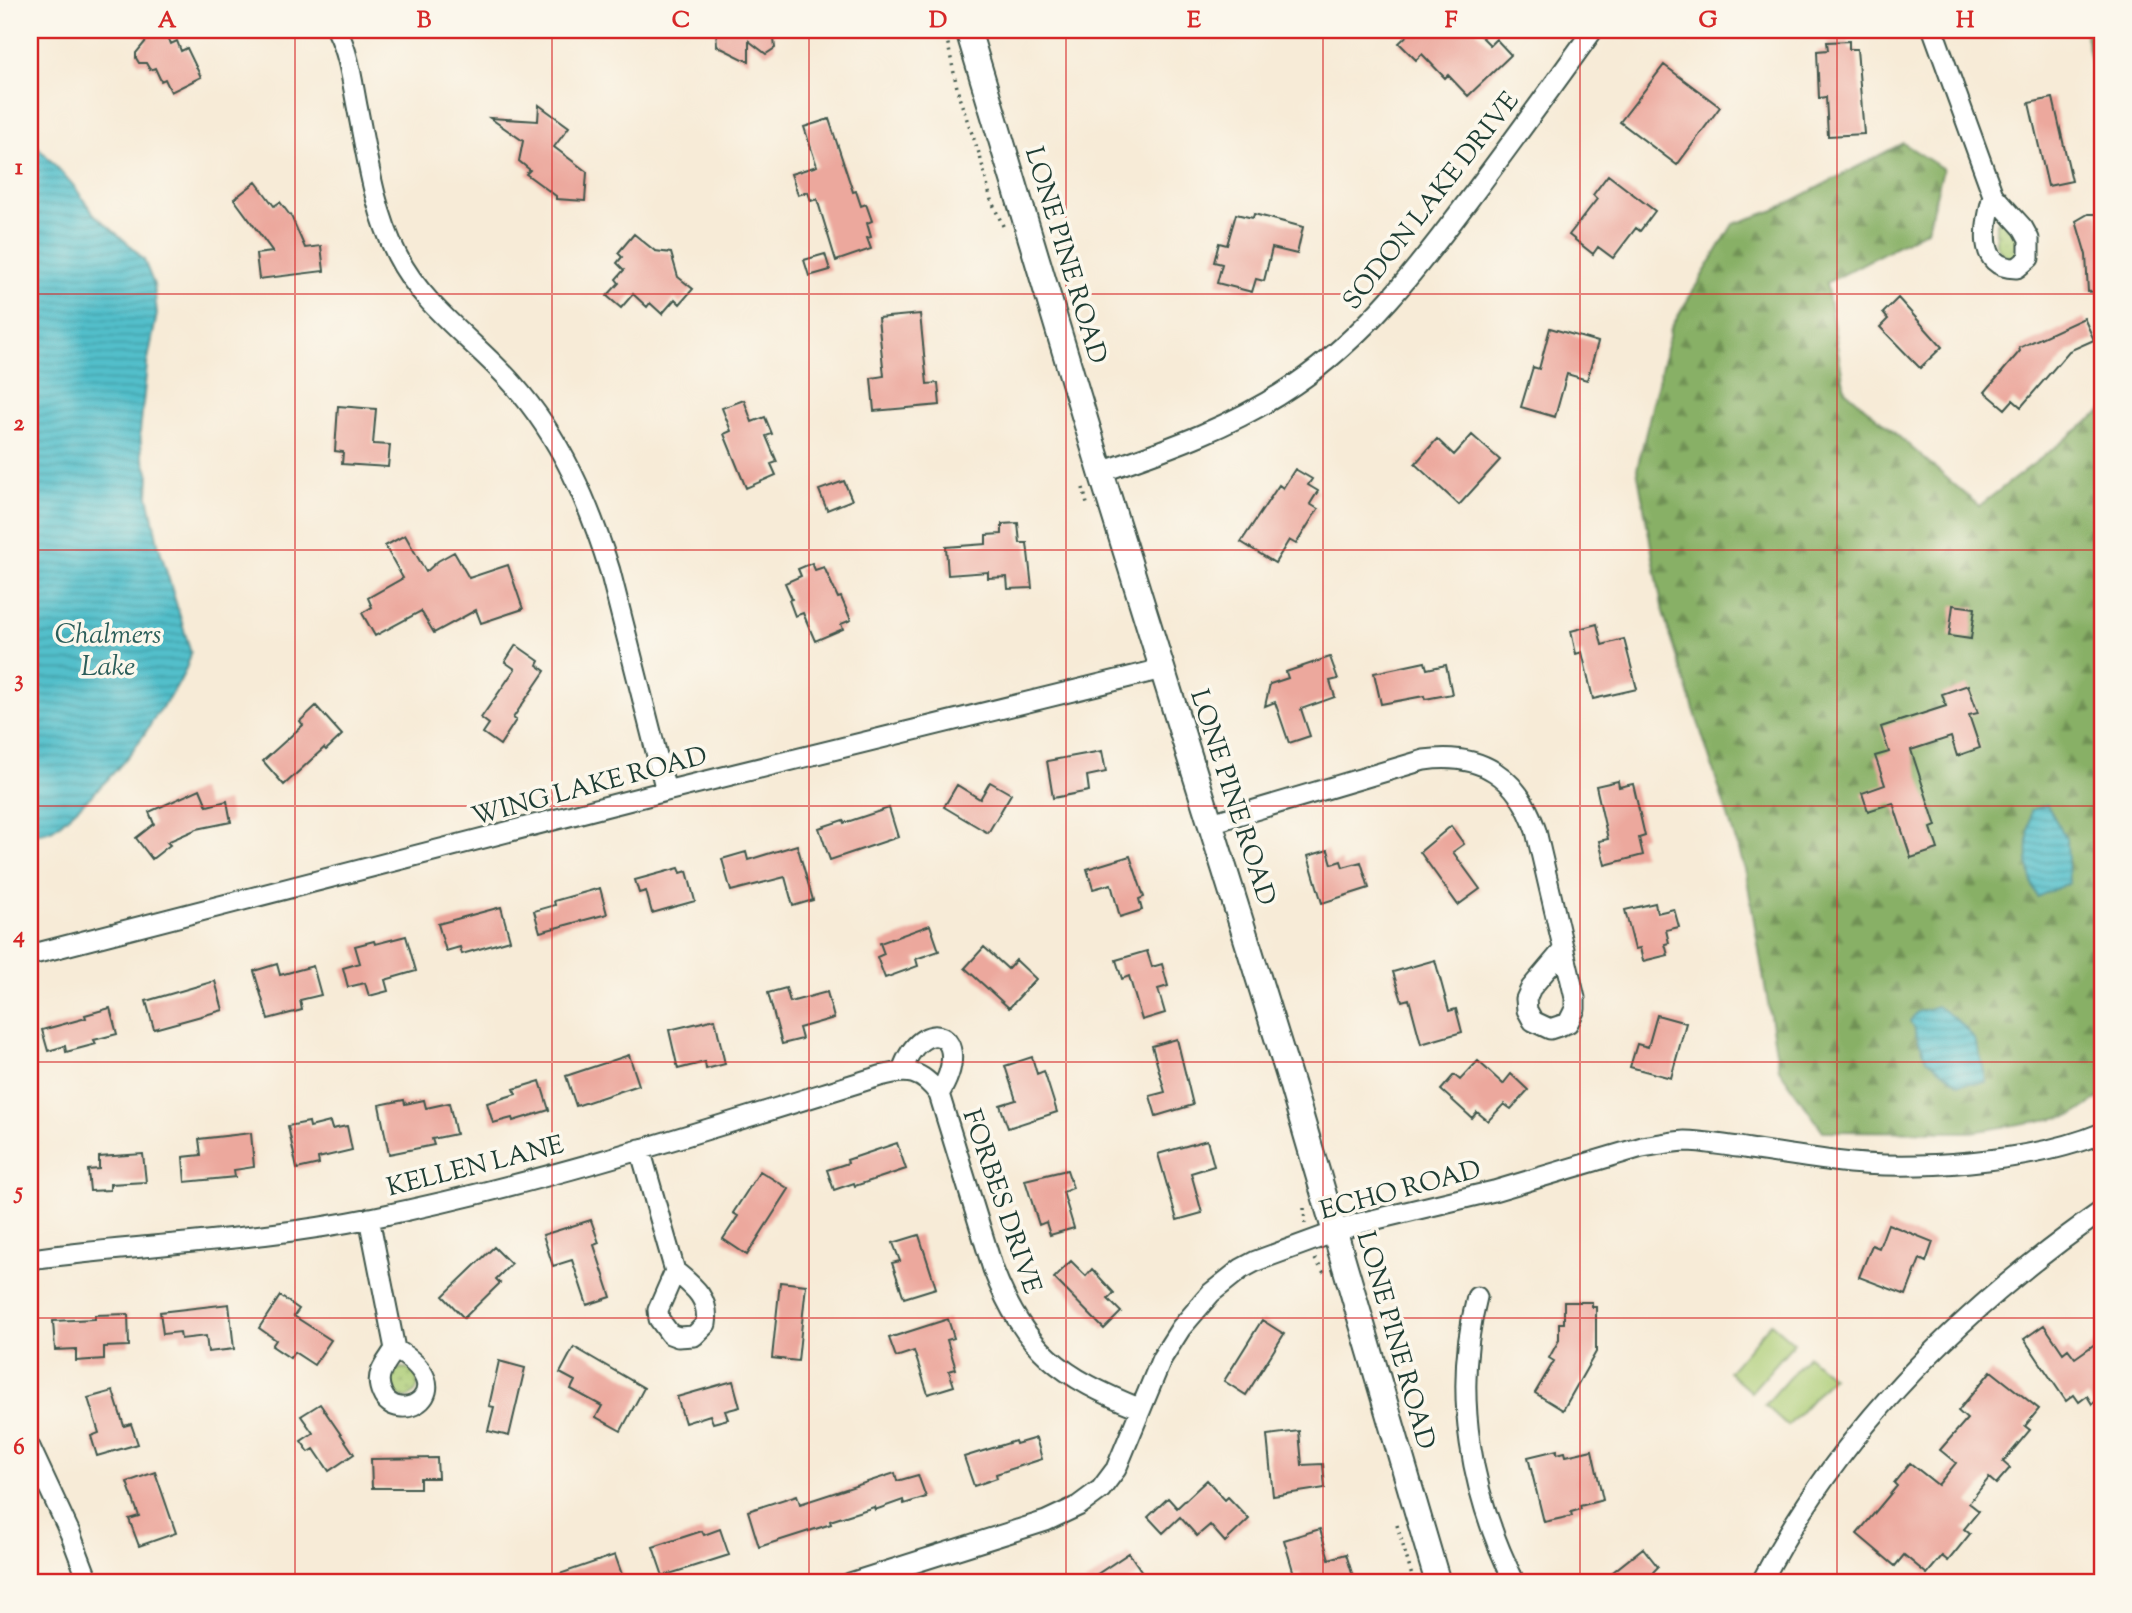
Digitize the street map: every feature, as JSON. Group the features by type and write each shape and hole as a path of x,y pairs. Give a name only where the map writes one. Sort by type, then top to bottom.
{"street":[{"path":"337,30 350,69 378,203 396,253 409,277 436,308 528,402 566,459 581,490 600,537 610,572 666,791"},
{"name":"LONE PINE ROAD","path":"968,30 1101,472 1289,1074 1438,1583"},
{"name":"SODON LAKE DRIVE","path":"1101,472 1174,446 1259,407 1302,379 1354,338 1432,249 1593,30"},
{"path":"1933,30 1993,195"},
{"name":"WING LAKE ROAD","path":"30,955 666,791 1162,668"},
{"path":"1211,823 1424,760 1454,758 1484,765 1507,780 1531,816 1564,949"},
{"path":"911,1073 906,1059 921,1040 938,1036 947,1041 953,1052 953,1062 939,1094"},
{"name":"FORBES DRIVE","path":"911,1073 931,1083 939,1094 989,1258 1017,1320 1033,1342 1061,1369 1101,1393 1140,1409"},
{"name":"KELLEN LANE","path":"30,1259 241,1238 369,1218 497,1190 911,1073"},
{"name":"ECHO ROAD","path":"850,1583 1046,1521 1078,1506 1110,1480 1170,1344 1191,1314 1211,1293 1241,1269 1335,1232 1370,1220 1519,1185 1642,1147 1666,1143 1711,1143 1836,1161 1945,1163 2043,1152 2102,1133"},
{"path":"640,1149 675,1271"},
{"path":"1761,1583 1793,1525 1839,1457 1905,1378 1984,1303 2102,1211"},
{"path":"369,1218 396,1349"},
{"path":"1477,1297 1470,1324 1466,1370 1468,1427 1480,1496 1500,1554 1515,1583"},
{"path":"30,1447 70,1533 89,1583"}],"path":[{"path":"944,30 959,97 992,200 1007,235"}],"green space":[{"path":"2085,30 2102,30 2102,113"},
{"path":"1903,143 1943,169 1927,230 1826,283 1845,390 1979,506 2102,411 2102,1096 2074,1115 1972,1132 1823,1131 1779,1069 1746,873 1663,612 1637,469 1671,328 1733,224 1775,210"},
{"path":"2000,220 2009,225 2019,242 2020,252 2012,258 2003,255 1996,245 1996,223"},
{"path":"1771,1323 1794,1343 1751,1392 1728,1372"},
{"path":"1808,1356 1832,1377 1788,1426 1765,1405"},
{"path":"403,1368 413,1373 418,1383 413,1393 403,1398 393,1393 388,1383 393,1373"}],"water":[{"name":"Chalmers Lake","path":"30,138 73,185 94,214 144,260 154,285 157,314 147,365 140,432 142,455 149,475 148,496 158,543 191,653 176,688 117,769 96,792 57,826 46,832 30,834"},
{"path":"2047,805 2067,840 2069,883 2037,897 2028,865 2031,810"},
{"path":"1937,1006 1967,1029 1977,1045 1986,1082 1959,1084 1927,1059 1910,1021 1917,1012"}],"building":[{"path":"141,30 165,30 171,44 177,41 181,51 187,48 201,77 171,92 165,79 161,81 155,68 150,70 146,63 139,63 136,58 136,53 146,41"},
{"path":"716,30 773,30 775,48 766,54 749,41 749,62 717,46"},
{"path":"1413,30 1475,30 1490,45 1496,39 1511,55 1468,96 1448,75 1445,78 1422,54 1416,60 1399,43"},
{"path":"1849,41 1849,49 1857,49 1864,134 1828,136 1826,97 1819,98 1817,51 1828,50 1827,42"},
{"path":"1664,65 1720,107 1677,165 1620,122"},
{"path":"2053,98 2072,181 2048,186 2029,103"},
{"path":"539,105 569,127 554,147 587,172 585,201 556,199 556,196 526,174 530,170 519,161 523,141 490,118 538,121"},
{"path":"829,119 853,192 856,191 861,206 866,204 872,221 867,223 871,237 867,238 871,249 836,261 817,199 811,201 808,192 798,195 791,174 817,166 804,127"},
{"path":"1608,175 1655,211 1640,231 1636,228 1613,258 1598,247 1593,254 1569,235 1597,199 1593,195"},
{"path":"256,182 274,206 280,202 292,218 305,248 321,246 324,271 259,279 256,254 273,252 234,199"},
{"path":"1236,214 1253,218 1254,214 1303,227 1297,254 1272,248 1264,281 1256,279 1252,292 1217,283 1222,264 1214,262 1219,243 1227,245"},
{"path":"2088,214 2098,214 2102,232 2102,291 2088,292 2086,255 2076,221"},
{"path":"634,234 655,251 671,253 678,277 693,289 680,304 675,299 662,314 650,303 647,307 633,294 621,308 607,296 619,283 616,279 624,270 617,263 622,257 618,253"},
{"path":"825,254 830,270 809,276 804,260"},
{"path":"1898,298 1942,347 1920,368 1880,327 1888,319 1883,313"},
{"path":"920,314 927,384 938,383 940,405 874,411 871,378 884,376 878,318"},
{"path":"2084,318 2094,340 2069,351 2021,407 2013,400 2005,409 1985,392 2020,351 2019,348"},
{"path":"1550,328 1598,342 1587,380 1567,374 1555,417 1521,407 1533,367 1539,369"},
{"path":"744,400 752,422 765,417 772,434 766,436 777,462 771,464 776,475 746,488 724,434 731,431 722,408"},
{"path":"338,406 376,409 373,444 390,445 388,467 342,464 343,452 335,451"},
{"path":"1472,435 1500,460 1459,505 1415,464 1437,439 1454,455"},
{"path":"1295,469 1312,479 1308,485 1318,491 1310,504 1318,509 1296,544 1289,540 1275,563 1241,542 1279,485 1283,488"},
{"path":"844,481 852,500 827,510 819,490"},
{"path":"1018,523 1020,543 1027,543 1032,588 1008,589 1007,577 988,578 988,572 948,575 946,547 986,544 986,535 1002,534 1002,524"},
{"path":"405,535 426,572 454,552 469,578 508,565 523,609 481,623 476,610 434,633 421,611 375,636 362,613 372,607 368,598 403,578 385,546"},
{"path":"812,563 815,570 824,567 851,620 841,624 843,629 815,641 803,613 795,616 785,583 801,576 798,569"},
{"path":"1953,605 1975,608 1971,639 1949,636"},
{"path":"1597,624 1602,645 1624,639 1637,689 1593,699 1582,652 1576,654 1571,631"},
{"path":"516,645 539,661 537,665 545,671 513,718 516,720 500,745 483,733 489,724 481,718 515,669 505,662"},
{"path":"1330,657 1338,679 1330,681 1335,697 1301,709 1310,736 1289,743 1275,702 1265,706 1270,684 1288,678 1286,672"},
{"path":"1425,662 1427,669 1446,665 1452,694 1381,704 1374,673"},
{"path":"1968,685 1978,713 1969,715 1980,748 1957,756 1951,737 1911,750 1936,826 1931,828 1938,849 1911,858 1893,803 1868,811 1862,793 1885,785 1875,756 1889,752 1881,727 1946,706 1942,694"},
{"path":"316,706 342,735 284,785 263,761 303,725 300,721"},
{"path":"1102,751 1106,772 1087,776 1089,791 1053,798 1047,761"},
{"path":"1618,781 1619,787 1633,784 1645,836 1639,838 1643,855 1605,865 1599,841 1608,839 1596,786"},
{"path":"990,782 1011,794 988,833 944,807 957,785 980,799"},
{"path":"200,789 207,806 227,801 231,822 197,829 167,842 170,845 152,859 136,838 154,824 149,812"},
{"path":"889,808 898,837 830,860 819,828"},
{"path":"1451,826 1464,844 1453,852 1480,889 1458,905 1420,852"},
{"path":"797,845 813,900 793,906 785,877 731,891 722,859 746,852 748,860"},
{"path":"1328,850 1332,864 1341,861 1343,867 1361,862 1369,888 1322,903 1308,856"},
{"path":"1130,856 1144,897 1139,899 1142,910 1120,917 1111,884 1093,889 1087,869"},
{"path":"679,868 681,873 687,871 695,901 652,913 646,891 639,893 635,880"},
{"path":"600,888 607,914 540,932 534,911 555,905 554,901"},
{"path":"1655,903 1657,913 1674,909 1679,927 1666,930 1669,943 1665,944 1668,955 1643,961 1640,948 1635,949 1625,910"},
{"path":"501,907 510,940 462,954 460,947 446,951 438,924"},
{"path":"930,925 939,951 916,959 918,966 885,978 877,957 884,954 880,943"},
{"path":"406,936 416,971 385,980 388,991 369,996 365,983 348,987 343,968 360,963 355,946"},
{"path":"984,947 1008,969 1016,960 1036,979 1009,1008 965,968"},
{"path":"1147,951 1152,967 1162,964 1168,986 1158,989 1165,1013 1142,1020 1129,976 1122,979 1116,960"},
{"path":"1435,960 1449,1011 1456,1009 1462,1032 1421,1044 1409,999 1402,1001 1393,972"},
{"path":"277,964 280,975 313,966 321,995 300,1000 302,1010 268,1019 254,971"},
{"path":"215,981 223,1010 154,1029 146,1001"},
{"path":"786,988 790,1002 827,992 834,1018 799,1028 802,1039 782,1044 768,993"},
{"path":"110,1008 117,1034 94,1040 96,1044 66,1052 65,1046 48,1051 42,1030 86,1018 85,1015"},
{"path":"1657,1015 1686,1023 1671,1078 1630,1067 1637,1044 1648,1047"},
{"path":"715,1019 725,1064 706,1069 705,1062 678,1069 669,1030"},
{"path":"1177,1039 1193,1105 1156,1116 1150,1096 1165,1092 1152,1046"},
{"path":"629,1055 639,1085 576,1106 566,1076"},
{"path":"1032,1057 1037,1074 1044,1071 1057,1112 1008,1128 1000,1105 1016,1100 1005,1066"},
{"path":"1478,1061 1503,1084 1511,1074 1528,1090 1511,1109 1504,1104 1488,1121 1477,1112 1472,1118 1441,1090 1454,1075 1460,1080"},
{"path":"540,1081 549,1110 513,1121 512,1118 493,1123 487,1103 516,1094 514,1089"},
{"path":"404,1100 405,1104 424,1100 426,1108 449,1103 456,1134 432,1139 434,1145 389,1154 379,1105"},
{"path":"309,1122 310,1127 330,1122 332,1129 347,1126 352,1150 318,1158 319,1164 297,1169 288,1126"},
{"path":"251,1133 254,1167 234,1170 235,1177 185,1182 183,1157 201,1155 199,1139"},
{"path":"1207,1140 1214,1166 1191,1173 1202,1213 1177,1220 1158,1154"},
{"path":"897,1143 906,1169 834,1190 827,1170 848,1163 847,1160"},
{"path":"143,1154 146,1182 110,1184 110,1190 90,1191 88,1170 99,1169 99,1157"},
{"path":"1067,1170 1073,1188 1063,1192 1074,1228 1050,1235 1046,1222 1039,1225 1025,1180"},
{"path":"760,1171 789,1189 747,1255 723,1239 738,1216 733,1213"},
{"path":"591,1220 599,1243 594,1245 611,1297 587,1305 572,1260 553,1266 543,1235"},
{"path":"1888,1224 1933,1242 1926,1262 1920,1259 1906,1295 1859,1277 1872,1245 1879,1248"},
{"path":"919,1235 936,1288 904,1298 892,1263 900,1261 893,1243"},
{"path":"494,1247 511,1264 496,1279 500,1283 464,1318 443,1296"},
{"path":"1071,1261 1086,1276 1092,1269 1114,1293 1108,1299 1121,1312 1104,1329 1054,1278"},
{"path":"780,1282 806,1285 798,1361 772,1358"},
{"path":"280,1296 299,1309 294,1316 331,1340 314,1365 294,1352 290,1358 272,1346 276,1340 259,1328"},
{"path":"1564,1302 1592,1302 1592,1307 1596,1307 1596,1352 1563,1410 1535,1393 1554,1361 1549,1358 1559,1340 1559,1323 1564,1323"},
{"path":"229,1304 234,1349 208,1352 206,1336 181,1339 180,1332 163,1334 160,1312"},
{"path":"128,1314 129,1346 104,1347 104,1359 76,1361 76,1349 55,1350 53,1321"},
{"path":"948,1319 954,1338 947,1340 956,1369 949,1371 954,1386 928,1394 914,1351 896,1357 889,1338"},
{"path":"1262,1320 1284,1334 1246,1395 1224,1381"},
{"path":"2044,1325 2063,1353 2068,1349 2075,1358 2102,1339 2102,1397 2092,1404 2087,1396 2079,1402 2074,1395 2066,1401 2024,1339"},
{"path":"574,1347 644,1388 621,1431 596,1417 602,1406 571,1389 575,1381 560,1373"},
{"path":"499,1361 525,1368 509,1436 488,1431 494,1407 489,1406"},
{"path":"1991,1371 2039,1409 2025,1426 2030,1430 2003,1462 2010,1468 1996,1484 1989,1478 1969,1503 1979,1511 1964,1529 1970,1534 1948,1561 1942,1556 1927,1574 1904,1555 1895,1566 1857,1534 1897,1486 1894,1483 1910,1463 1938,1485 1956,1463 1940,1450 1967,1419 1958,1411"},
{"path":"733,1381 740,1407 725,1411 728,1419 713,1423 710,1415 685,1423 677,1397"},
{"path":"113,1391 124,1426 131,1424 138,1444 97,1456 91,1436 99,1433 88,1398"},
{"path":"320,1404 354,1454 329,1471 314,1449 309,1452 301,1441 313,1433 301,1416"},
{"path":"1299,1431 1302,1465 1323,1464 1325,1488 1273,1496 1267,1435"},
{"path":"1036,1438 1042,1459 996,1474 997,1478 974,1486 964,1457 1015,1441 1016,1444"},
{"path":"1557,1450 1557,1454 1565,1452 1566,1456 1592,1450 1603,1500 1580,1506 1581,1509 1571,1512 1572,1516 1544,1522 1528,1457"},
{"path":"437,1458 438,1478 420,1478 420,1488 372,1488 371,1459"},
{"path":"155,1472 176,1533 139,1546 129,1519 139,1516 127,1482"},
{"path":"895,1473 897,1481 918,1475 926,1497 904,1504 903,1500 875,1510 874,1507 759,1547 748,1511 797,1495 800,1504"},
{"path":"1207,1480 1225,1500 1228,1497 1249,1519 1225,1542 1210,1525 1197,1536 1180,1517 1163,1533 1148,1517 1168,1498 1177,1508"},
{"path":"720,1529 729,1555 663,1576 653,1547 702,1531 704,1535"},
{"path":"1320,1529 1329,1559 1346,1554 1355,1583 1303,1583 1300,1573 1294,1574 1284,1540"},
{"path":"1643,1548 1658,1567 1653,1572 1662,1583 1599,1583"},
{"path":"1129,1553 1142,1572 1125,1583 1084,1583"},
{"path":"615,1555 625,1583 543,1583 542,1580"}]}
